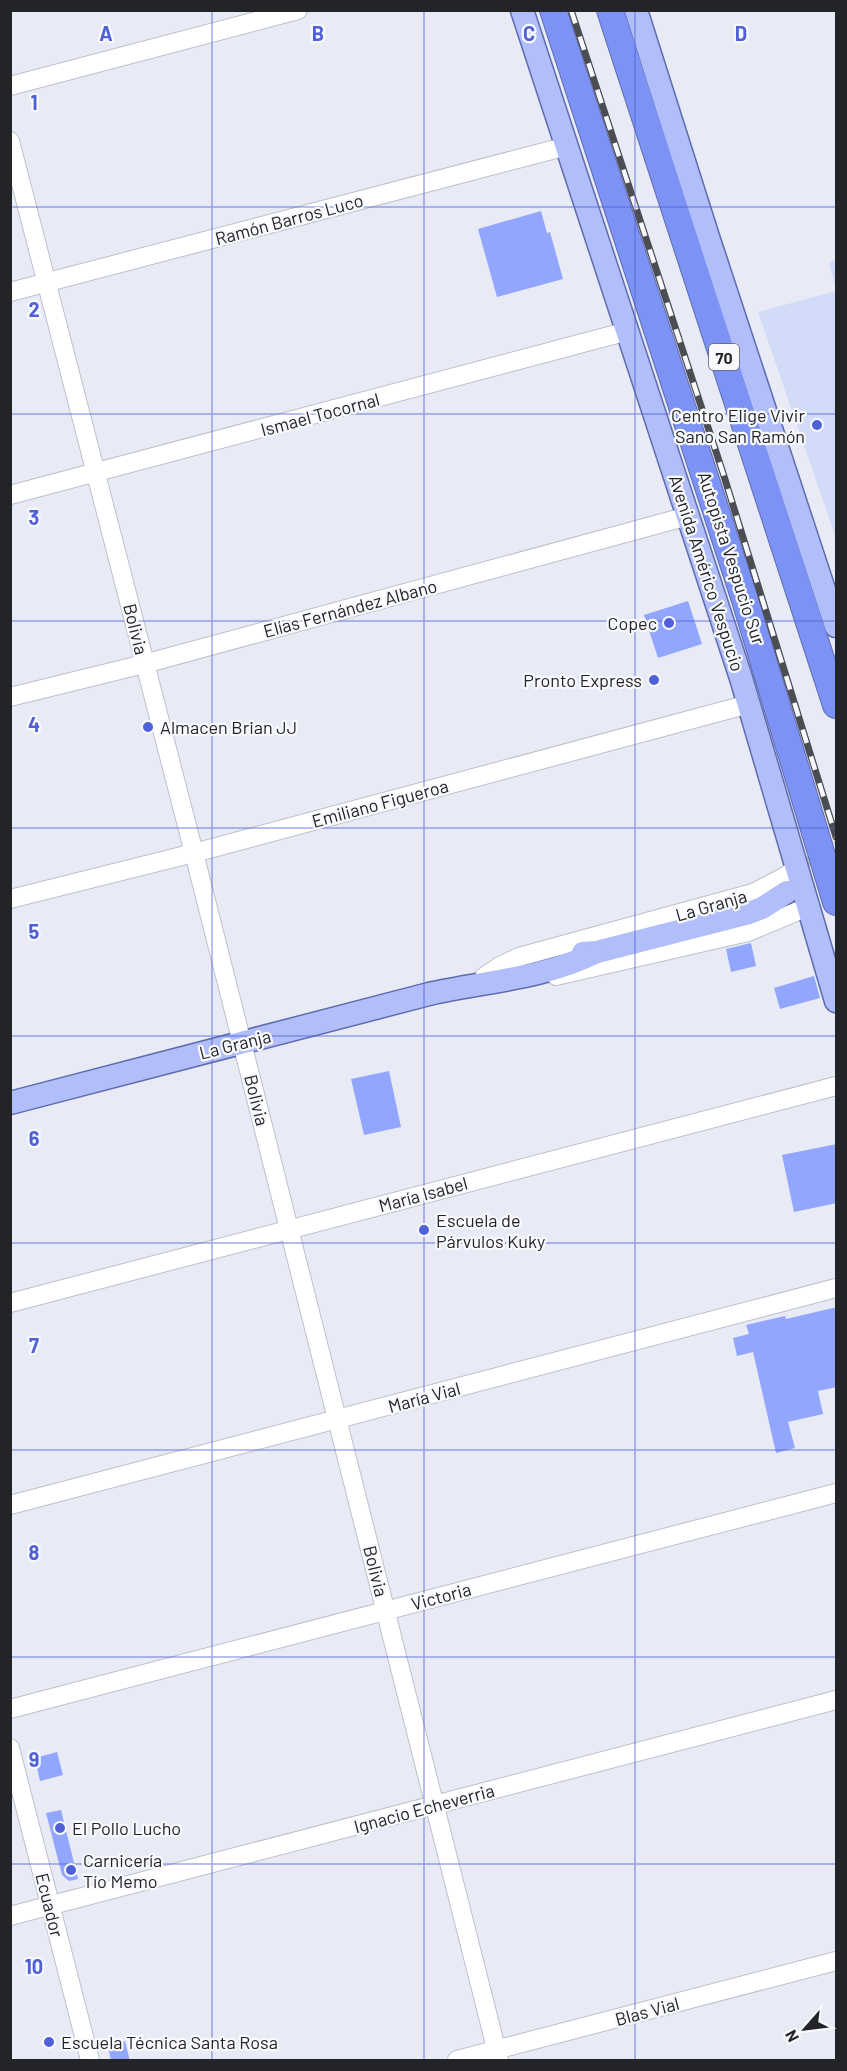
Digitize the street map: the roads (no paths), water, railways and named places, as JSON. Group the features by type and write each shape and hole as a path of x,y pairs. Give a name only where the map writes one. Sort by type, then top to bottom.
{"highway":[{"name":"Autopista Vespucio Sur","path":"553,10 746,600 837,902"},
{"name":"70","path":"610,10 837,705"}],"main road":[{"name":"Avenida Américo Vespucio","path":"522,10 749,704 837,1001"},
{"path":"636,10 709,240 837,626"},
{"name":"La Granja","path":"460,987 484,977 558,957 597,952 749,913 762,908 787,892"},
{"name":"La Granja","path":"10,1103 460,987 548,972 597,952"}],"street":[{"path":"10,86 298,10"},
{"name":"Bolivia","path":"10,141 290,1229 498,2055"},
{"name":"Ramón Barros Luco","path":"10,292 567,146"},
{"name":"Ismael Tocornal","path":"10,495 97,474 628,331"},
{"name":"Elías Fernández Albano","path":"10,697 144,664 688,516"},
{"name":"Emiliano Figueroa","path":"10,899 194,853 749,704"},
{"name":"La Granja","path":"484,977 519,957 753,893 784,877 798,866"},
{"name":"La Granja","path":"510,980 535,979 584,971 748,932 810,906"},
{"name":"María Isabel","path":"10,1302 837,1086"},
{"name":"María Vial","path":"10,1505 837,1288"},
{"name":"Victoria","path":"10,1708 837,1493"},
{"name":"Ignacio Echeverria","path":"10,1916 837,1700"},
{"name":"Ecuador","path":"10,1749 90,2061"},
{"name":"Blas Vial","path":"457,2061 498,2055 837,1960"}],"tunnel":[{"path":"788,891 836,844"}],"railway":[{"path":"571,10 723,473 836,837"}],"place":[{"name":"Centro Elige Vivir Sano San Ramón","path":"817,425"},
{"name":"Copec","path":"669,623"},
{"name":"Pronto Express","path":"654,680"},
{"name":"Almacen Brian JJ","path":"148,727"},
{"name":"Escuela de Párvulos Kuky","path":"424,1230"},
{"name":"El Pollo Lucho","path":"60,1828"},
{"name":"Carnicería Tío Memo","path":"71,1870"},
{"name":"Escuela Técnica Santa Rosa","path":"49,2042"}]}
